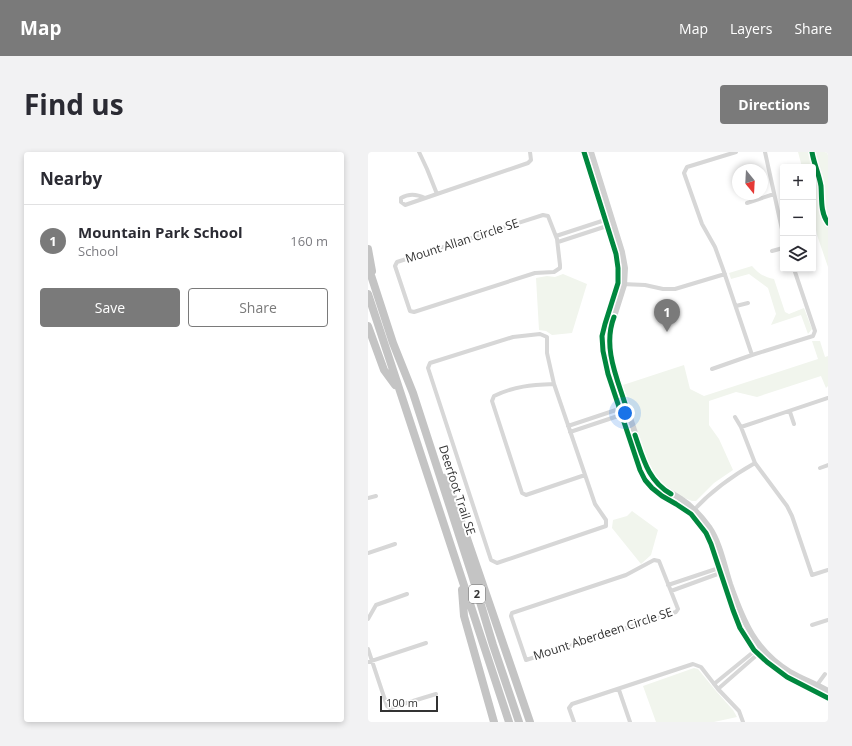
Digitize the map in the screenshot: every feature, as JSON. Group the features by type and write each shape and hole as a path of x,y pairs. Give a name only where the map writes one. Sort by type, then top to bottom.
{"highway":[{"path":"368,248 377,293"},
{"name":"Deerfoot Trail SE","path":"368,266 393,343 413,393 518,722"},
{"name":"Deerfoot Trail SE","path":"368,294 509,722"},
{"path":"368,326 384,370 398,388"},
{"path":"437,466 449,486 530,722"},
{"path":"461,577 464,616 494,722"}],"street":[{"path":"419,152 428,169 437,194"},
{"path":"425,198 417,195 406,194 401,198 401,202 405,206 528,163 531,160 530,152"},
{"path":"584,152 616,254 621,284 605,324 602,336 603,351 605,364 635,459 645,480 652,488 662,496 702,517 712,531 733,610 740,628 756,652 787,677 828,698"},
{"path":"591,152 622,252 625,268 609,339 612,362 646,467 651,476 665,490 681,499 693,512"},
{"path":"736,152 687,167 684,173 702,224 715,247 752,355"},
{"path":"765,152 780,221"},
{"path":"747,202 774,194"},
{"name":"Mount Allan Circle SE","path":"543,215 548,216 558,242 560,268 557,270 535,273 414,312 410,311 395,266 397,262 543,215"},
{"path":"558,242 612,221"},
{"path":"556,236 606,223"},
{"path":"772,251 780,249"},
{"path":"712,369 813,336 816,331 795,272"},
{"path":"621,284 645,285 663,289 675,289 725,274"},
{"path":"736,306 748,303"},
{"path":"540,334 547,337 548,354 554,384 595,504 606,520 606,526 497,562 491,560 428,368 430,363 513,337 540,334"},
{"path":"554,384 521,386 508,389 494,396 492,401 522,493 526,495 585,475"},
{"path":"742,427 828,398"},
{"path":"568,426 627,410"},
{"path":"570,432 620,412"},
{"path":"790,412 794,424"},
{"path":"736,417 742,427 755,463 787,506 812,575 828,570"},
{"path":"693,512 715,489 734,475 755,463"},
{"path":"820,468 828,465"},
{"path":"368,498 376,496"},
{"path":"368,553 395,544"},
{"name":"Mount Aberdeen Circle SE","path":"654,560 659,562 668,585 678,609 676,612 526,660 511,616 512,613 626,575 654,560"},
{"path":"668,585 722,570"},
{"path":"722,570 746,626 761,648 778,664 801,678 828,691"},
{"name":"Mount Aberdeen Circle SE","path":"671,591 722,570"},
{"path":"368,619 376,605 407,594"},
{"path":"812,625 828,620"},
{"path":"370,661 426,643"},
{"path":"714,684 761,648"},
{"path":"368,649 370,661 387,706 390,708 436,694"},
{"path":"718,689 756,652"},
{"path":"574,722 569,708 572,704 619,690 693,664 701,667 718,689 739,711 743,722"},
{"path":"817,685 825,674"},
{"path":"619,690 630,722"}],"shaded area":[{"path":"798,152 828,152 828,267 816,230 816,164 801,164"},
{"path":"752,266 762,275 774,279 785,312 789,314 804,308 812,329 808,334 801,315 771,325 776,314 768,288 749,274 731,279 729,273"},
{"path":"563,274 587,284 572,333 552,335 546,331 539,330 536,278 547,276 555,277"},
{"path":"812,341 820,341 825,357 828,356 828,386 826,388 821,376 757,397 736,392 709,401 709,425 719,439 733,470 714,483 696,501 692,501 678,495 659,481 647,461 623,385 684,365 690,389 704,396 818,359"},
{"path":"632,511 658,530 651,555 641,564 612,528 613,520 627,516"},
{"path":"694,668 698,669 733,710 737,717 714,722 656,722 643,686"}],"cycle path":[{"path":"584,152 616,254 618,268 618,283 602,336 603,351 608,374 640,470 645,480 652,488 691,514 706,533 740,628 754,650 787,677 828,698"},
{"path":"812,152 821,186 825,219 828,223"},
{"path":"614,317 611,329 610,352 627,410"},
{"path":"635,435 647,468 657,483 671,494"}],"place":[{"name":"Mountain Park School","path":"667,332"}]}
